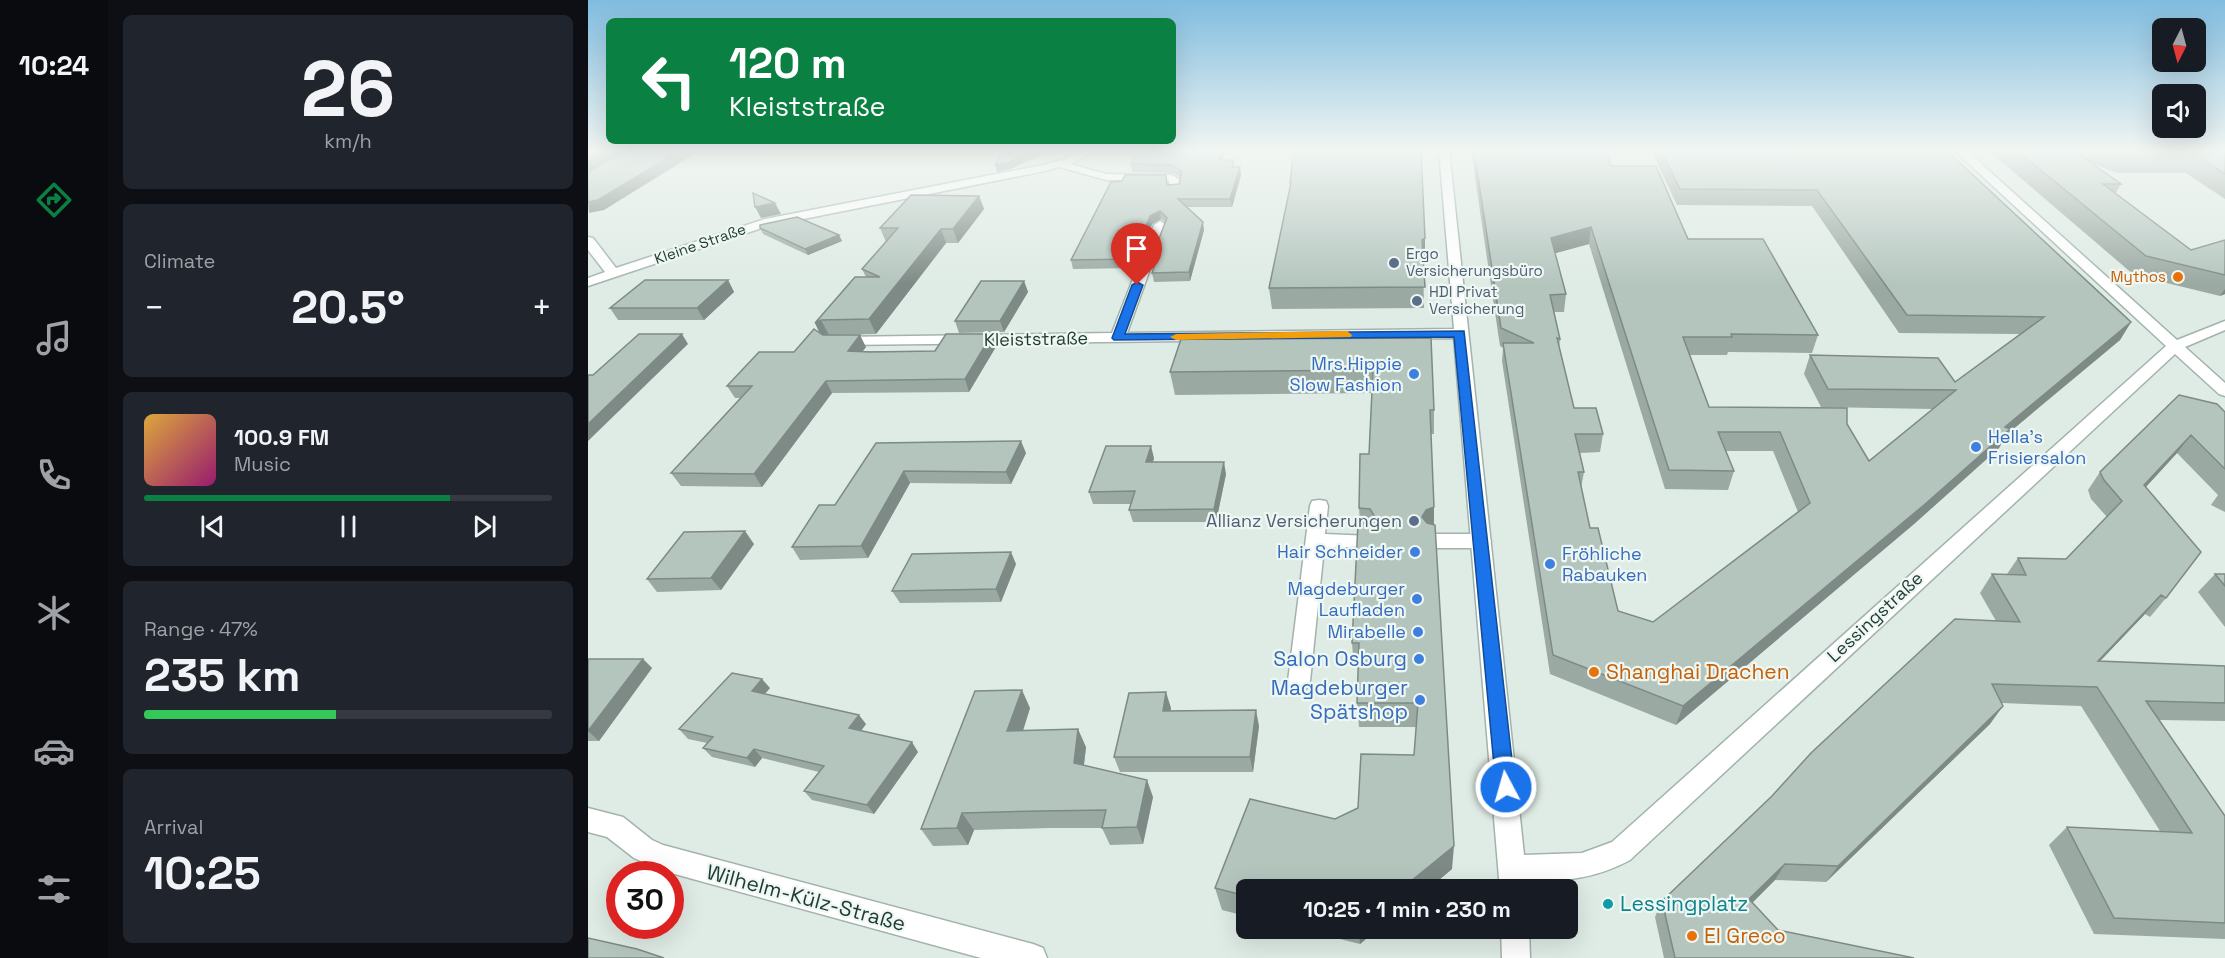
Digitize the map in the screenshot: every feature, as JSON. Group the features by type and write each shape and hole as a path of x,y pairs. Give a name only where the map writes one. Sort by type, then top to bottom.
{"street":[{"name":"Kleine Straße","path":"588,282 765,223 906,195"},
{"path":"1448,195 1513,879"},
{"path":"2008,195 2223,387"},
{"path":"1118,338 1160,225"},
{"path":"588,241 613,273"},
{"name":"Lessingstraße","path":"1513,879 1582,867 1602,861 1621,851 2056,450 2175,346 2225,325"},
{"name":"Kleiststraße","path":"829,341 1460,333"},
{"path":"1299,681 1319,506"},
{"path":"1316,541 1364,541"},
{"path":"1434,541 1481,541"},
{"name":"Wilhelm-Külz-Straße","path":"588,820 614,826 643,849 660,857 1033,958"},
{"path":"1515,939 1516,958"}],"building":[{"path":"588,195 607,195 598,200 588,202"},
{"path":"753,195 775,203 755,207"},
{"path":"911,195 979,196 953,229 941,229 869,319 821,320 815,323 855,277 880,277 862,269 898,228 880,228"},
{"path":"1104,195 1231,195 1230,199 1178,199 1203,222 1189,272 1152,273 1157,259 1151,259 1167,218 1160,211 1150,216 1133,259 1071,260"},
{"path":"1289,195 1423,195 1425,238 1422,240 1425,287 1269,288"},
{"path":"1481,195 1669,195 1688,239 1763,239 1818,335 1731,334 1732,337 1683,337 1709,407 1847,408 1847,424 1869,461 1956,390 1828,389 1810,355 1938,358 1955,382 2044,317 1907,315 1820,195 1994,195 2131,322 2005,427 2010,429 1924,505 1683,706 1553,655 1503,343 1534,343 1501,328","holes":["1591,227 1669,470 1734,471 1718,432 1780,432 1810,503 1653,622 1618,611 1598,528 1590,528 1578,472 1584,472 1575,434 1603,434 1596,408 1574,408 1557,338 1560,339 1550,295 1566,294 1551,238"]},
{"path":"2071,195 2117,195 2191,250 2225,240 2225,275 2146,256"},
{"path":"797,217 839,235 805,249 760,228 760,225"},
{"path":"645,280 728,280 697,308 610,308"},
{"path":"981,281 1024,281 1000,321 955,321"},
{"path":"814,329 823,335 860,335 848,351 870,352 935,351 946,334 992,334 965,379 826,381 754,474 671,473 752,386 727,386 759,352 794,352"},
{"path":"639,334 682,334 588,424 588,375 593,375"},
{"path":"1431,338 1434,410 1430,410 1434,507 1426,510 1422,517 1427,523 1435,525 1454,846 1414,879 1236,879 1236,893 1215,888 1250,799 1335,819 1358,808 1361,754 1414,755 1418,703 1357,703 1359,643 1352,643 1358,524 1370,523 1375,517 1370,509 1359,508 1360,454 1369,454 1373,370 1170,372 1181,339"},
{"path":"2179,395 2217,404 2225,412 2225,469 2191,435 2144,485 2201,552 2166,598 2161,595 2098,661 2225,666 2225,703 2146,701 2225,816 2225,923 2114,918 2067,827 2192,833 2097,687 1992,684 2003,706 1838,866 1785,864 1749,899 1778,930 1914,958 1675,958 1662,901 1772,796 1811,753 1955,619 2020,622 1992,574 2026,575 2018,558 2066,559 2122,501 2100,472"},
{"path":"1021,441 1006,472 904,471 861,546 792,547 819,505 835,505 876,443"},
{"path":"1106,446 1151,446 1146,462 1224,462 1214,509 1129,510 1135,491 1089,492"},
{"path":"745,531 711,578 647,579 684,532"},
{"path":"1011,552 996,589 892,591 912,554"},
{"path":"2215,574 2225,574 2225,586"},
{"path":"588,659 643,659 588,731"},
{"path":"732,673 762,679 752,691 859,715 849,728 912,742 867,805 804,791 824,766 754,749 747,758 703,748 713,737 679,729"},
{"path":"1022,690 1007,731 1078,729 1074,763 1147,780 1137,827 1102,828 1106,810 962,813 957,828 921,829 975,691"},
{"path":"1166,692 1163,711 1256,710 1250,757 1114,757 1129,693"},
{"path":"588,938 637,949 664,958 588,958"}],"slow traffic":[{"path":"1176,337 1347,335"}],"place":[{"name":"Ergo Versicherungsbüro","path":"1394,263"},
{"name":"Mythos","path":"2178,277"},
{"name":"HDI Privat Versicherung","path":"1417,301"},
{"name":"Mrs.Hippie Slow Fashion","path":"1414,374"},
{"name":"Hella's Frisiersalon","path":"1976,447"},
{"name":"Allianz Versicherungen","path":"1414,521"},
{"name":"Hair Schneider","path":"1415,552"},
{"name":"Fröhliche Rabauken","path":"1550,564"},
{"name":"Magdeburger Laufladen","path":"1417,599"},
{"name":"Mirabelle","path":"1418,632"},
{"name":"Salon Osburg","path":"1419,659"},
{"name":"Shanghai Drachen","path":"1594,672"},
{"name":"Magdeburger Spätshop","path":"1420,700"},
{"name":"Lessingplatz","path":"1608,904"},
{"name":"El Greco","path":"1692,936"}],"route":[{"path":"1137,285 1118,338 1460,333 1506,787"}]}
